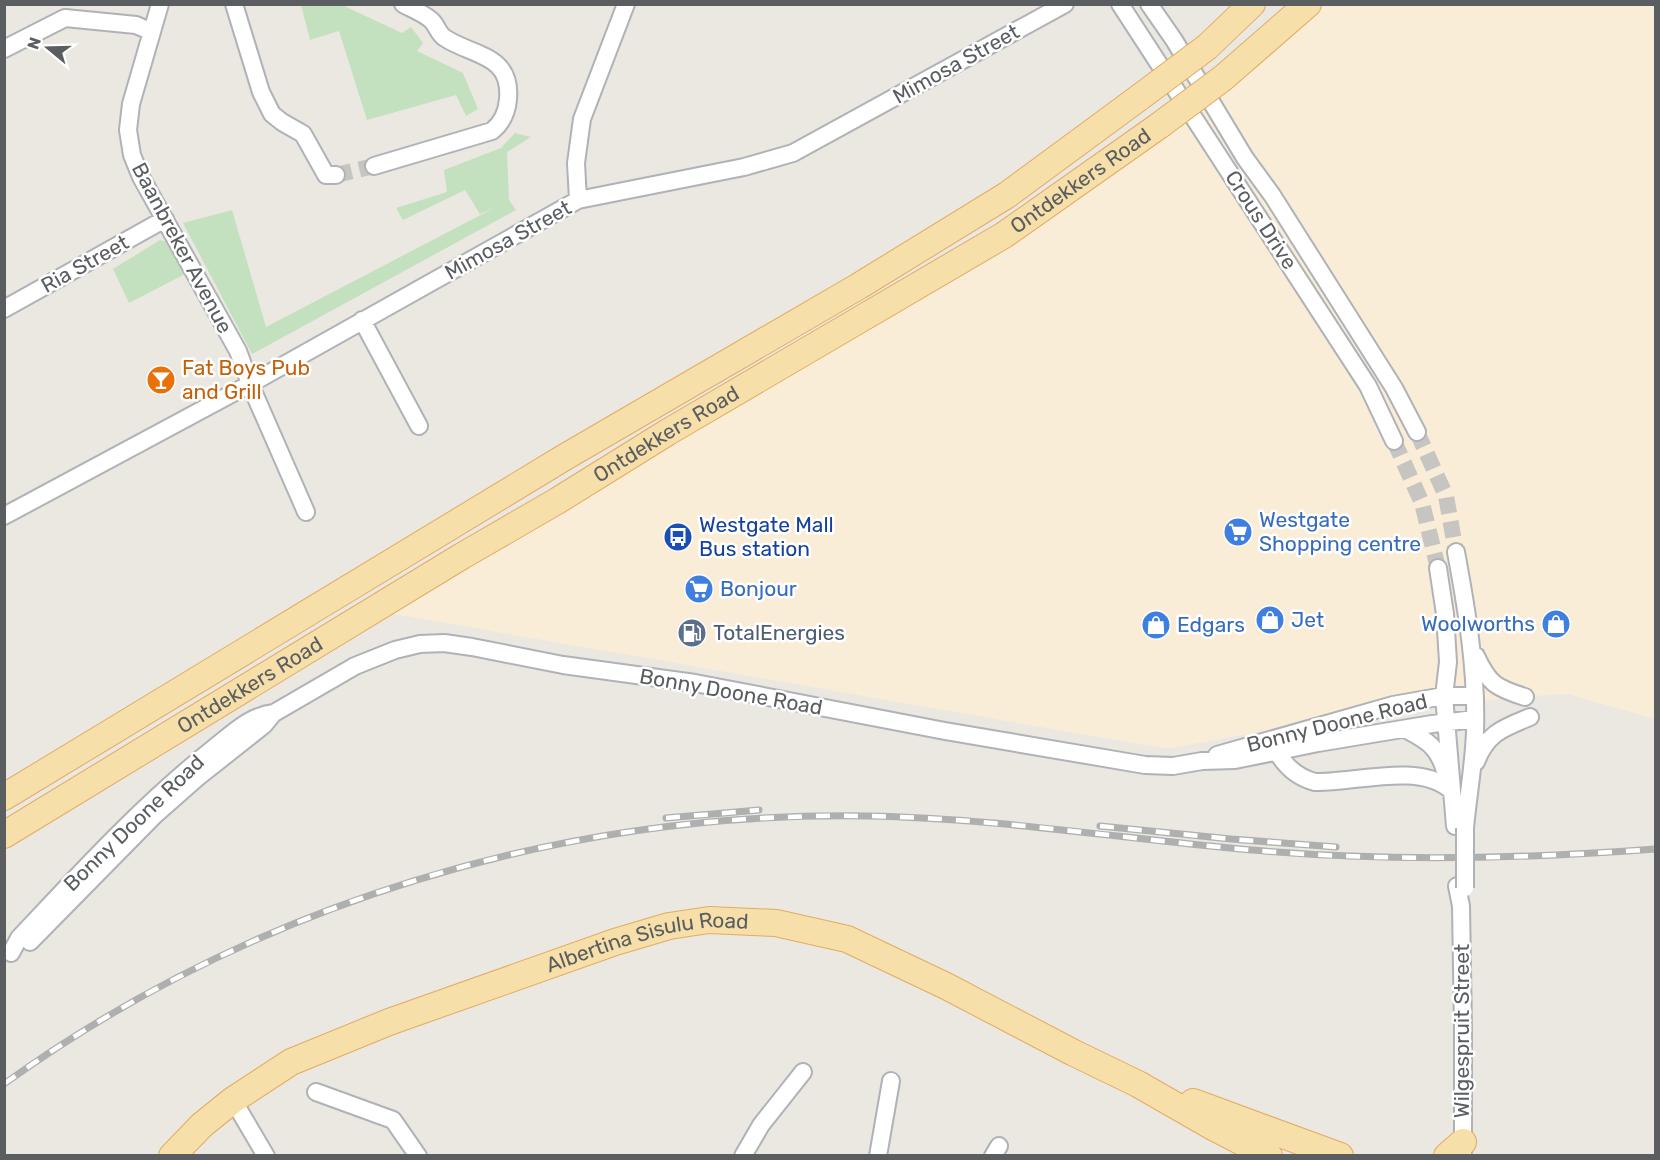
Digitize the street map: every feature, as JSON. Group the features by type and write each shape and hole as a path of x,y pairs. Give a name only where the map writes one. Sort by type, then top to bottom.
{"main road":[{"name":"Ontdekkers Road","path":"4,835 678,426 1004,235 1160,126 1223,78 1308,4"},
{"name":"Ontdekkers Road","path":"4,797 565,457 889,268 1007,195 1207,48 1251,6"},
{"name":"Albertina Sisulu Road","path":"172,1155 202,1125 232,1100 291,1062 389,1022 615,942 669,926 710,920 776,923 847,939 946,986 1138,1084 1213,1127 1269,1155"},
{"name":"Albertina Sisulu Road","path":"1138,1084 1340,1155"}],"street":[{"name":"Baanbreker Avenue","path":"160,4 131,104 128,130 132,155 141,177 238,351 306,512"},
{"path":"234,4 261,92 272,114 303,134 326,175 336,175"},
{"path":"374,165 492,131 498,126 507,109 506,75 497,64 487,57 444,38 431,20 403,4"},
{"path":"578,200 576,163 582,119 626,4"},
{"name":"Mimosa Street","path":"4,516 250,384 578,200 744,167 793,153 1065,4"},
{"name":"Crous Drive","path":"1120,4 1368,387 1394,441"},
{"name":"Crous Drive","path":"1149,4 1245,158 1272,195 1394,388 1417,432"},
{"path":"4,49 65,18 136,25 152,33"},
{"name":"Ria Street","path":"4,309 165,219"},
{"path":"362,320 419,426"},
{"path":"1456,552 1469,618 1475,696"},
{"path":"1438,568 1445,614 1448,662 1444,696"},
{"name":"Bonny Doone Road","path":"8,955 19,938 105,845 190,766 259,716 274,713 355,666 395,650 420,644 444,643 563,665 695,683 1114,762 1145,765 1173,766 1202,761 1235,760 1358,714 1444,696 1475,696"},
{"path":"1470,644 1492,684 1502,690 1525,697"},
{"path":"1393,705 1433,684 1448,662"},
{"name":"Wilgespruit Street","path":"1444,696 1450,794 1460,827"},
{"name":"Wilgespruit Street","path":"1457,1151 1460,827 1469,780 1475,696"},
{"path":"1358,714 1361,736"},
{"path":"1469,780 1480,750 1491,735 1530,717"},
{"name":"Bonny Doone Road","path":"1273,746 1318,743 1475,719"},
{"path":"1405,729 1427,741 1436,749 1441,757 1450,794"},
{"path":"1273,746 1294,773 1303,779 1316,782 1408,775 1434,778 1450,794"},
{"path":"743,1155 761,1125 803,1072"},
{"path":"878,1155 891,1081"},
{"path":"316,1092 393,1120 418,1155"},
{"path":"232,1100 266,1155"}],"shaded area":[{"name":"Westgate Shopping centre","path":"1316,5 1655,5 1655,719 1567,694 1514,697 1458,705 1444,697 1167,749 394,614 1189,112"}],"green space":[{"path":"301,5 342,5 402,33 411,27 423,43 417,51 463,73 478,109 466,116 456,95 367,120 339,31 310,40"},
{"path":"515,133 531,137 507,152 509,200 516,210 252,354 183,223 232,210 266,327 494,208 480,214 465,190 403,220 396,208 447,192 444,170 501,148"},
{"path":"160,240 168,242 187,273 129,303 113,269"}],"tunnel":[{"path":"336,175 374,166"},
{"path":"1417,432 1446,496 1456,552"},
{"path":"1394,441 1422,503 1438,568"}],"railway":[{"path":"666,818 759,810"},
{"path":"4,1084 100,1021 201,965 306,919 415,881 525,851 638,830 752,819 867,816 964,821 1303,854 1454,858 1656,849"},
{"path":"1100,826 1336,847"}],"place":[{"name":"Fat Boys Pub and Grill","path":"161,380"},
{"name":"Westgate Shopping centre","path":"1238,532"},
{"name":"Westgate Mall Bus station","path":"678,537"},
{"name":"Bonjour","path":"699,589"},
{"name":"Jet","path":"1270,620"},
{"name":"Woolworths","path":"1556,624"},
{"name":"Edgars","path":"1156,625"},
{"name":"TotalEnergies","path":"692,633"}]}
